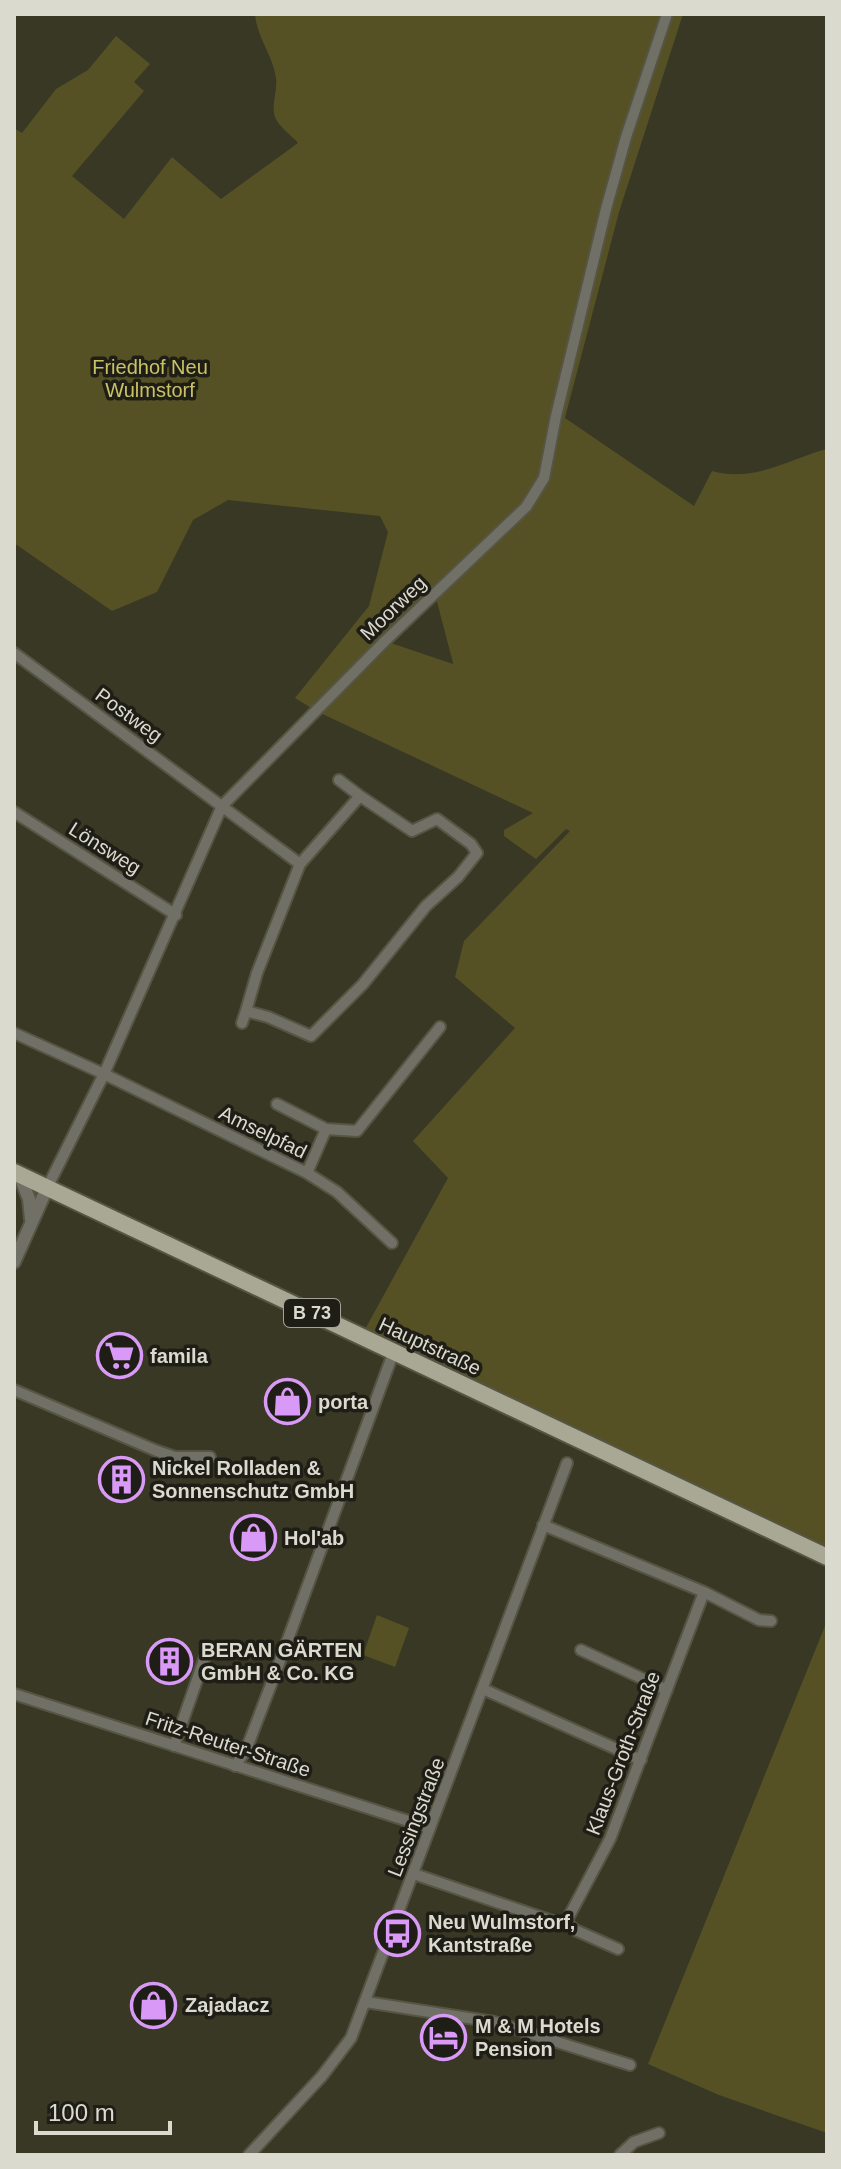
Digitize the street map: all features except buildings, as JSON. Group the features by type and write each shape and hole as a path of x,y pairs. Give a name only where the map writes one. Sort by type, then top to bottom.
{"main road":[{"name":"Hauptstraße","path":"16,1173 827,1557"}],"street":[{"name":"Moorweg","path":"47,1188 104,1074 222,806 385,641 526,507 544,478 606,209 626,137 667,14"},
{"name":"Postweg","path":"14,653 300,864"},
{"path":"246,1011 311,1036 363,984 426,906 458,877 477,853 471,844 437,819 412,831 339,780"},
{"path":"242,1023 257,973 300,864 360,796"},
{"name":"Lönsweg","path":"14,812 176,915"},
{"path":"277,1104 326,1129 357,1131 440,1027"},
{"name":"Amselpfad","path":"14,1033 307,1173 337,1192 392,1243"},
{"path":"307,1173 326,1129"},
{"path":"16,1173 29,1199 31,1223"},
{"path":"14,1262 47,1188"},
{"path":"235,1766 246,1750 394,1351"},
{"path":"14,1390 157,1451 175,1457 210,1457"},
{"name":"Lessingstraße","path":"249,2155 322,2076 351,2038 567,1463"},
{"path":"543,1525 704,1592 759,1620 771,1621"},
{"name":"Klaus-Groth-Straße","path":"566,1922 610,1839 704,1592"},
{"path":"581,1650 667,1690"},
{"path":"174,1746 205,1657"},
{"path":"483,1689 641,1760"},
{"name":"Fritz-Reuter-Straße","path":"14,1694 430,1828"},
{"path":"414,1874 558,1923 566,1922 575,1930 618,1949"},
{"path":"366,2002 494,2022 630,2065"},
{"path":"620,2155 634,2142 659,2133"}],"green space":[{"name":"Friedhof Neu Wulmstorf","path":"255,14 683,14 619,212 565,418 694,506 712,471 727,474 756,472 827,449 827,1548 363,1333 448,1178 413,1141 515,1028 455,977 464,941 570,831 566,829 536,859 504,836 504,830 533,813 316,711 295,698 369,606 388,532 380,516 228,500 193,520 157,592 112,611 14,543 14,128 22,133 56,89 88,70 116,36 150,64 134,82 144,91 72,176 124,219 172,157 221,199 298,143 275,116 276,78","holes":["435,594 453,664 385,641"]},
{"path":"377,1615 409,1628 395,1667 363,1655"},
{"path":"827,1621 827,2133 719,2095 648,2064"}],"place":[{"name":"famila","path":"119,1356"},
{"name":"porta","path":"287,1402"},
{"name":"Nickel Rolladen & Sonnenschutz GmbH","path":"121,1480"},
{"name":"Hol'ab","path":"253,1538"},
{"name":"BERAN GÄRTEN GmbH & Co. KG","path":"170,1662"},
{"name":"Neu Wulmstorf, Kantstraße","path":"397,1933"},
{"name":"Zajadacz","path":"154,2005"},
{"name":"M & M Hotels Pension","path":"444,2038"}]}
